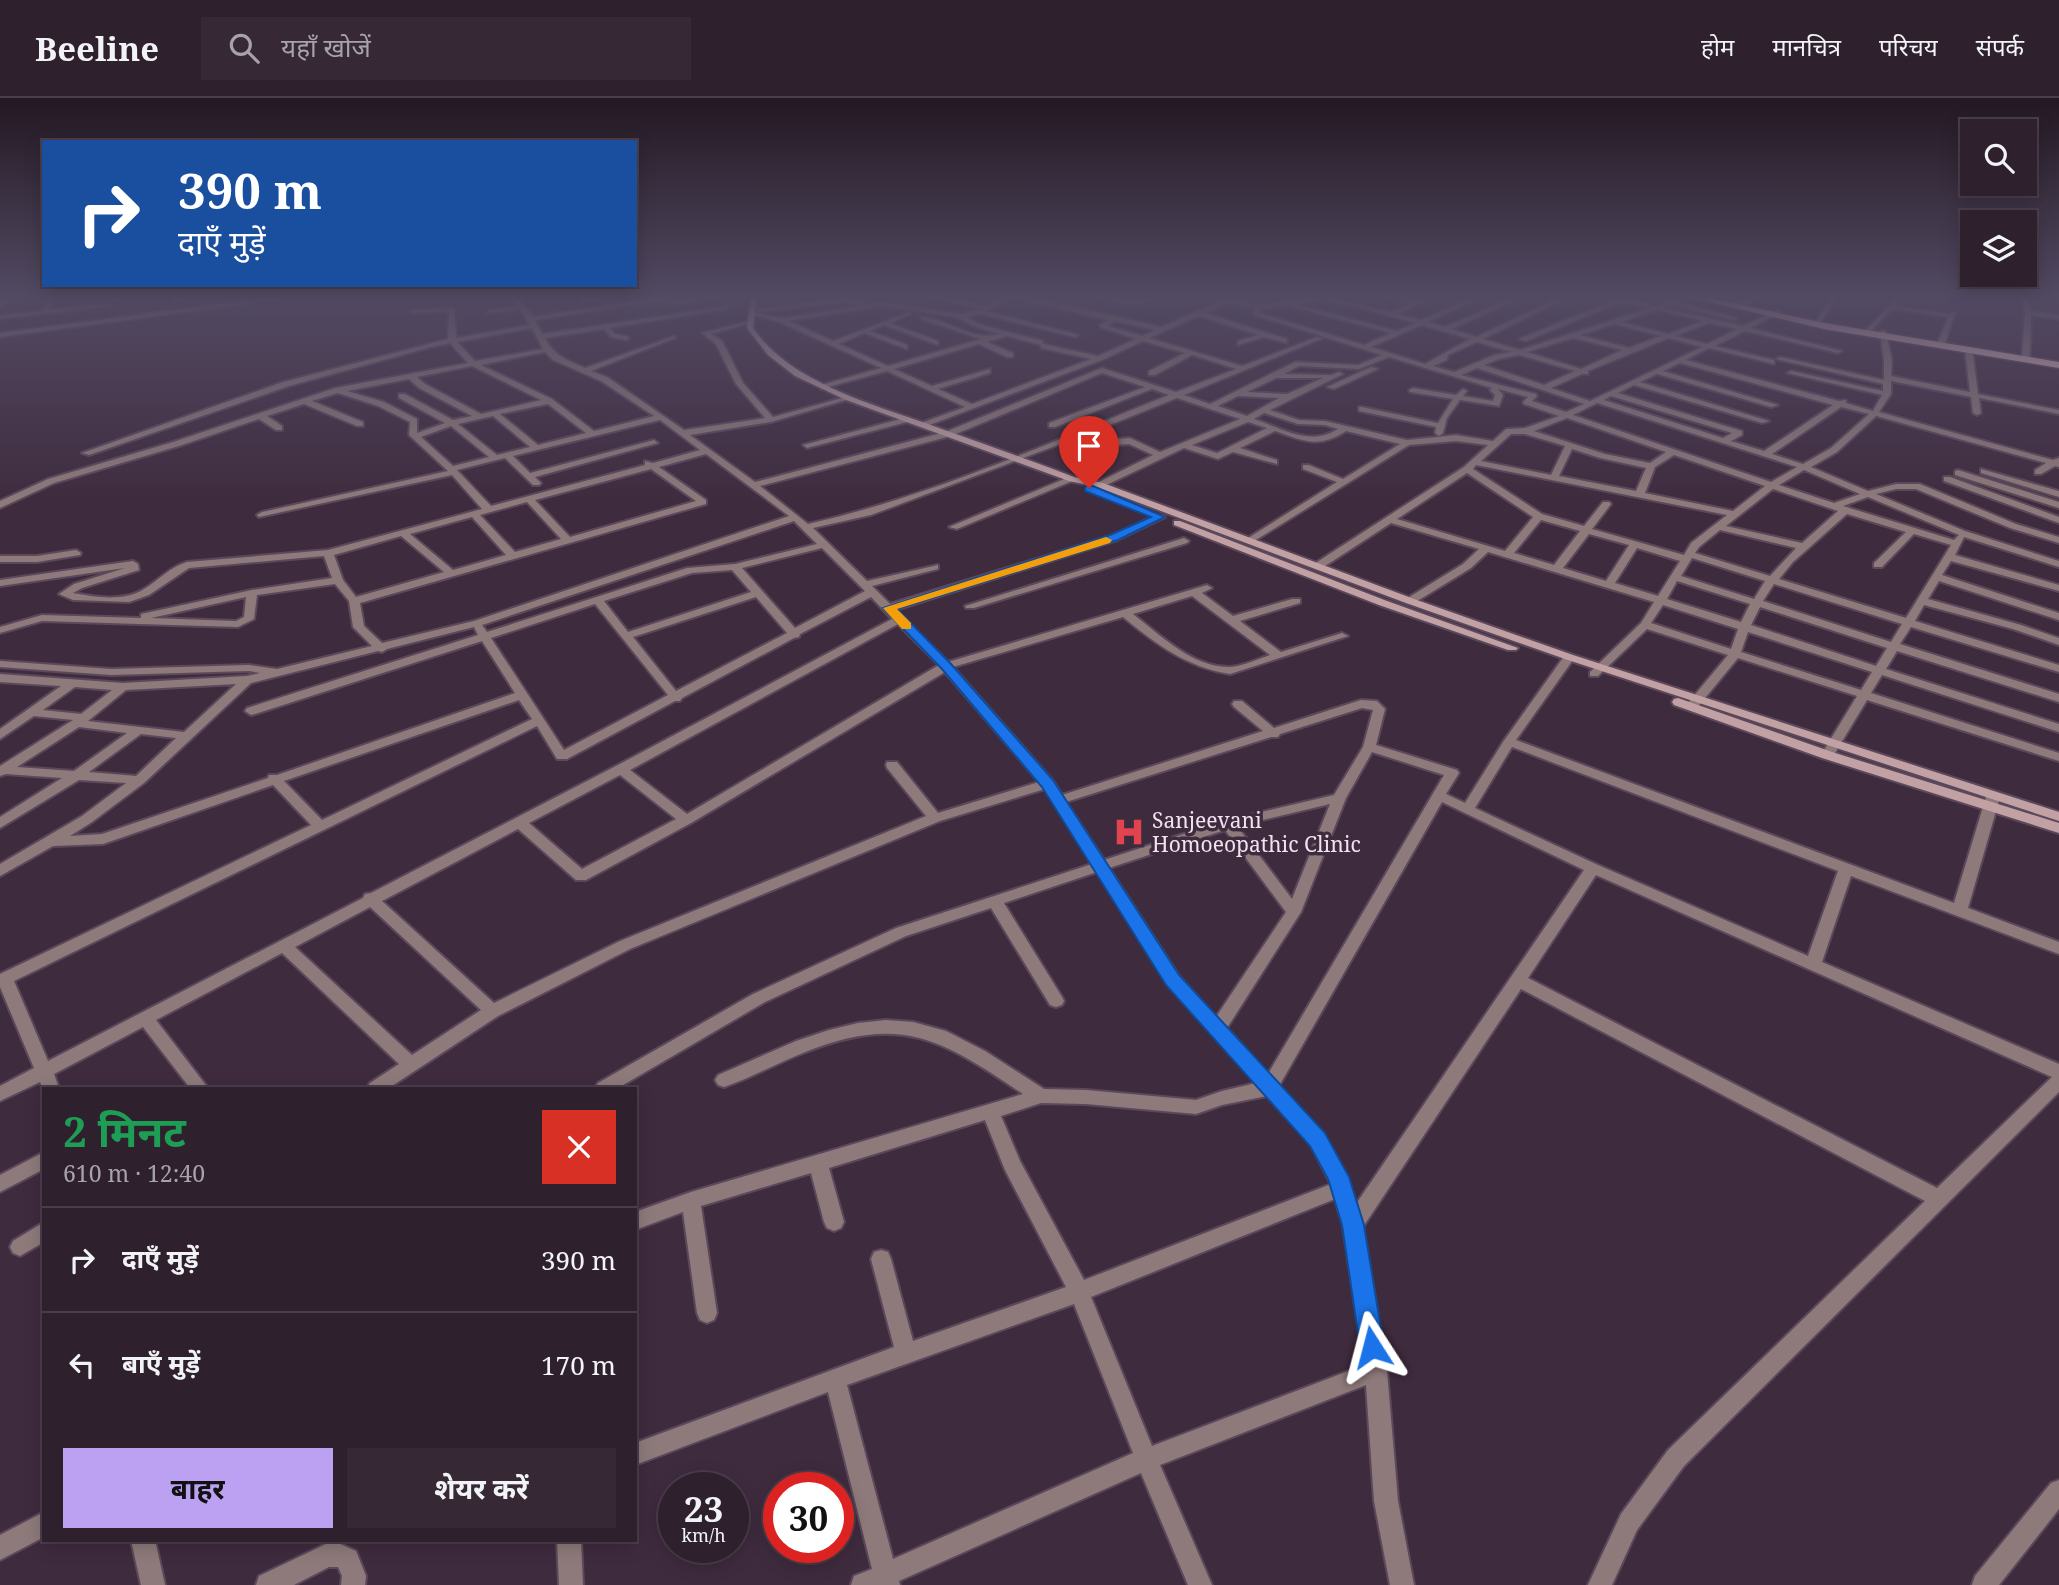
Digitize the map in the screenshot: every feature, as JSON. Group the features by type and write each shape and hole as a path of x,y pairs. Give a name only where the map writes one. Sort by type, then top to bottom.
{"street":[{"path":"86,453 269,389 367,363"},
{"path":"569,363 586,370 661,417 755,485 801,522 946,666 1048,784 1173,980 1317,1139 1342,1188 1353,1225 1376,1371 1386,1501 1402,1585"},
{"path":"586,370 603,363"},
{"path":"729,363 740,384 771,420"},
{"path":"784,363 798,374 849,398 1251,540 1566,661"},
{"path":"878,363 970,406"},
{"path":"824,387 904,363"},
{"path":"924,425 1085,363"},
{"path":"1152,373 1171,363"},
{"path":"1226,363 1241,368"},
{"path":"251,710 480,629 801,522 868,513 1082,435 1253,363"},
{"path":"1210,407 1298,365 1359,367 1368,363"},
{"path":"1273,413 1388,363"},
{"path":"1418,363 1533,396 1527,402 1912,531 1960,539 2059,564"},
{"path":"1426,366 1431,363"},
{"path":"1454,375 1484,363"},
{"path":"1555,363 1585,372"},
{"path":"1544,388 1602,363"},
{"path":"1527,431 1566,416 1675,363"},
{"path":"1695,363 2058,462"},
{"path":"1802,363 2059,412"},
{"path":"1597,671 1645,625 1695,545 1772,485 1833,450 1875,413 1887,394 1888,363"},
{"path":"1971,363 1977,413"},
{"path":"0,505 51,481 176,444 338,390 473,364 549,401 592,434"},
{"path":"1479,366 1804,467 1870,493 1960,539"},
{"path":"755,485 948,434 1102,370 1319,442 1330,439 1344,428"},
{"path":"932,388 987,371"},
{"path":"1657,372 1774,405"},
{"path":"1791,373 1887,394"},
{"path":"410,374 422,386 480,418"},
{"path":"1100,485 1160,455 1248,419 1288,396 1337,375 1274,376"},
{"path":"1438,438 1446,413 1460,398 1466,386 1474,381"},
{"path":"1634,383 1765,421"},
{"path":"1052,425 1154,386"},
{"path":"1413,390 1496,404 1499,395 1494,390 1496,387"},
{"path":"338,390 381,404 414,421 412,433 452,470 488,509"},
{"path":"1237,394 1288,396"},
{"path":"1612,394 1739,433 1724,441"},
{"path":"402,397 452,424 528,476 547,493"},
{"path":"684,433 771,420 849,398"},
{"path":"304,401 360,424"},
{"path":"415,436 452,424 549,401"},
{"path":"1766,454 1843,402"},
{"path":"1362,409 1441,426"},
{"path":"1263,410 1297,422 1316,422 1408,443"},
{"path":"495,414 536,448"},
{"path":"259,415 279,428"},
{"path":"262,516 661,417"},
{"path":"807,445 908,419"},
{"path":"1183,445 1218,456 1274,428"},
{"path":"1318,566 1471,465 1509,431 1527,431 1569,446 1650,467"},
{"path":"1082,435 1105,443 1130,441 1160,455"},
{"path":"1251,540 1408,443 1438,438 1497,444"},
{"path":"528,476 654,443"},
{"path":"1554,478 1569,446"},
{"path":"354,601 703,502 631,449"},
{"path":"1233,449 1274,462"},
{"path":"112,620 175,570 196,563 328,552 404,534 707,451"},
{"path":"1640,494 1650,467 1672,452"},
{"path":"2038,472 2058,462"},
{"path":"1471,465 1554,478 1736,514"},
{"path":"1471,465 1539,516 1772,580 2059,669"},
{"path":"1306,467 1344,482"},
{"path":"1984,471 2059,494"},
{"path":"1958,473 2059,505"},
{"path":"1947,479 2059,520"},
{"path":"1078,481 1094,491 1383,603 1695,702 1830,750 1992,802 2059,828"},
{"path":"954,527 1078,481"},
{"path":"1695,702 1734,653 1744,627 1772,580 1840,508 1870,493 1908,485 1917,486 2013,526 2059,540"},
{"path":"528,498 568,541"},
{"path":"1557,569 1606,504"},
{"path":"473,513 513,556"},
{"path":"1507,555 1539,516"},
{"path":"0,1094 621,769 894,614 981,578 1112,538 1160,517"},
{"path":"1391,520 1609,584 2059,728"},
{"path":"1718,527 1804,547"},
{"path":"1878,565 1912,531"},
{"path":"404,534 452,574"},
{"path":"1830,750 1960,539"},
{"path":"970,606 1184,541"},
{"path":"1609,584 1635,544"},
{"path":"0,664 15,673 60,675 111,672 247,680 598,601 691,570 735,567 824,545"},
{"path":"1409,601 1467,566 1486,548"},
{"path":"328,552 338,580 354,601 359,627 382,649"},
{"path":"0,559 37,559 76,553"},
{"path":"1950,557 2059,588"},
{"path":"0,583 134,564 135,568 78,586 64,594 73,597 125,598 143,594"},
{"path":"735,567 795,635"},
{"path":"480,629 562,756 795,635 868,589 934,567"},
{"path":"1674,577 2059,698"},
{"path":"1937,577 2059,617"},
{"path":"981,578 1002,596"},
{"path":"126,620 252,593 338,580"},
{"path":"519,822 581,876 686,820 946,666 1207,588"},
{"path":"1194,592 1278,655"},
{"path":"0,630 42,618 238,624 249,619 252,593"},
{"path":"626,636 758,593"},
{"path":"598,601 676,698"},
{"path":"1231,620 1296,601"},
{"path":"1922,601 2017,627 2059,642"},
{"path":"1125,613 1179,655 1202,666 1230,671 1342,636"},
{"path":"1645,625 2059,757"},
{"path":"1467,810 1509,742 1566,661"},
{"path":"15,673 60,675 71,684 123,687 258,668 277,673"},
{"path":"0,871 87,819 139,780 247,680"},
{"path":"2,732 71,684"},
{"path":"4,767 80,720 123,687"},
{"path":"51,841 103,839 521,695"},
{"path":"1238,704 1274,734"},
{"path":"1059,800 1274,734 1361,704 1373,705 1379,714 1369,747 1339,798 1293,912 1217,1029"},
{"path":"32,712 137,731 188,736"},
{"path":"51,1087 2,980 538,721"},
{"path":"0,823 74,777 137,731"},
{"path":"1509,742 2059,948"},
{"path":"637,1220 691,1201 1041,1096 1086,1097 1196,1107 1222,1098 1269,1088 1451,773 1369,747"},
{"path":"892,765 935,818"},
{"path":"4,767 74,777 139,780"},
{"path":"621,769 686,820"},
{"path":"274,778 320,826"},
{"path":"380,1087 492,1011 625,945 935,818 1048,784"},
{"path":"1439,796 1593,869 2059,1072"},
{"path":"606,1087 759,998 901,932 1228,824 1339,798"},
{"path":"1992,802 2059,817"},
{"path":"1960,909 1992,802"},
{"path":"1228,824 1293,912"},
{"path":"1813,964 1847,867"},
{"path":"1353,1225 1593,869"},
{"path":"370,898 492,1011"},
{"path":"995,901 1056,1001"},
{"path":"283,945 411,1065"},
{"path":"1518,980 1940,1199"},
{"path":"146,1019 199,1087"},
{"path":"724,1080 817,1040 857,1031 893,1027 917,1029 939,1036 1041,1096"},
{"path":"1600,1585 1629,1522 1676,1458 2059,1081"},
{"path":"990,1111 1012,1164 1079,1292 1146,1460 1200,1585"},
{"path":"0,1184 42,1161"},
{"path":"818,1163 834,1222"},
{"path":"637,1453 1079,1292 1342,1188"},
{"path":"691,1201 707,1313"},
{"path":"20,1247 42,1232"},
{"path":"881,1259 906,1353"},
{"path":"863,1585 887,1580 1146,1460 1376,1371"},
{"path":"835,1379 887,1580"},
{"path":"1984,1585 2059,1491"},
{"path":"0,1548 42,1525"},
{"path":"143,1542 153,1585"},
{"path":"569,1542 571,1585"},
{"path":"268,1585 328,1555 338,1555 348,1559 354,1576 353,1585"}],"slow traffic":[{"path":"906,626 889,608 1106,540"}],"place":[{"name":"Sanjeevani Homoeopathic Clinic","path":"1129,832"}],"route":[{"path":"1089,488 1160,517 1123,535 889,608 946,666 1048,784 1173,980 1317,1139 1338,1177 1353,1225 1372,1347"}]}
